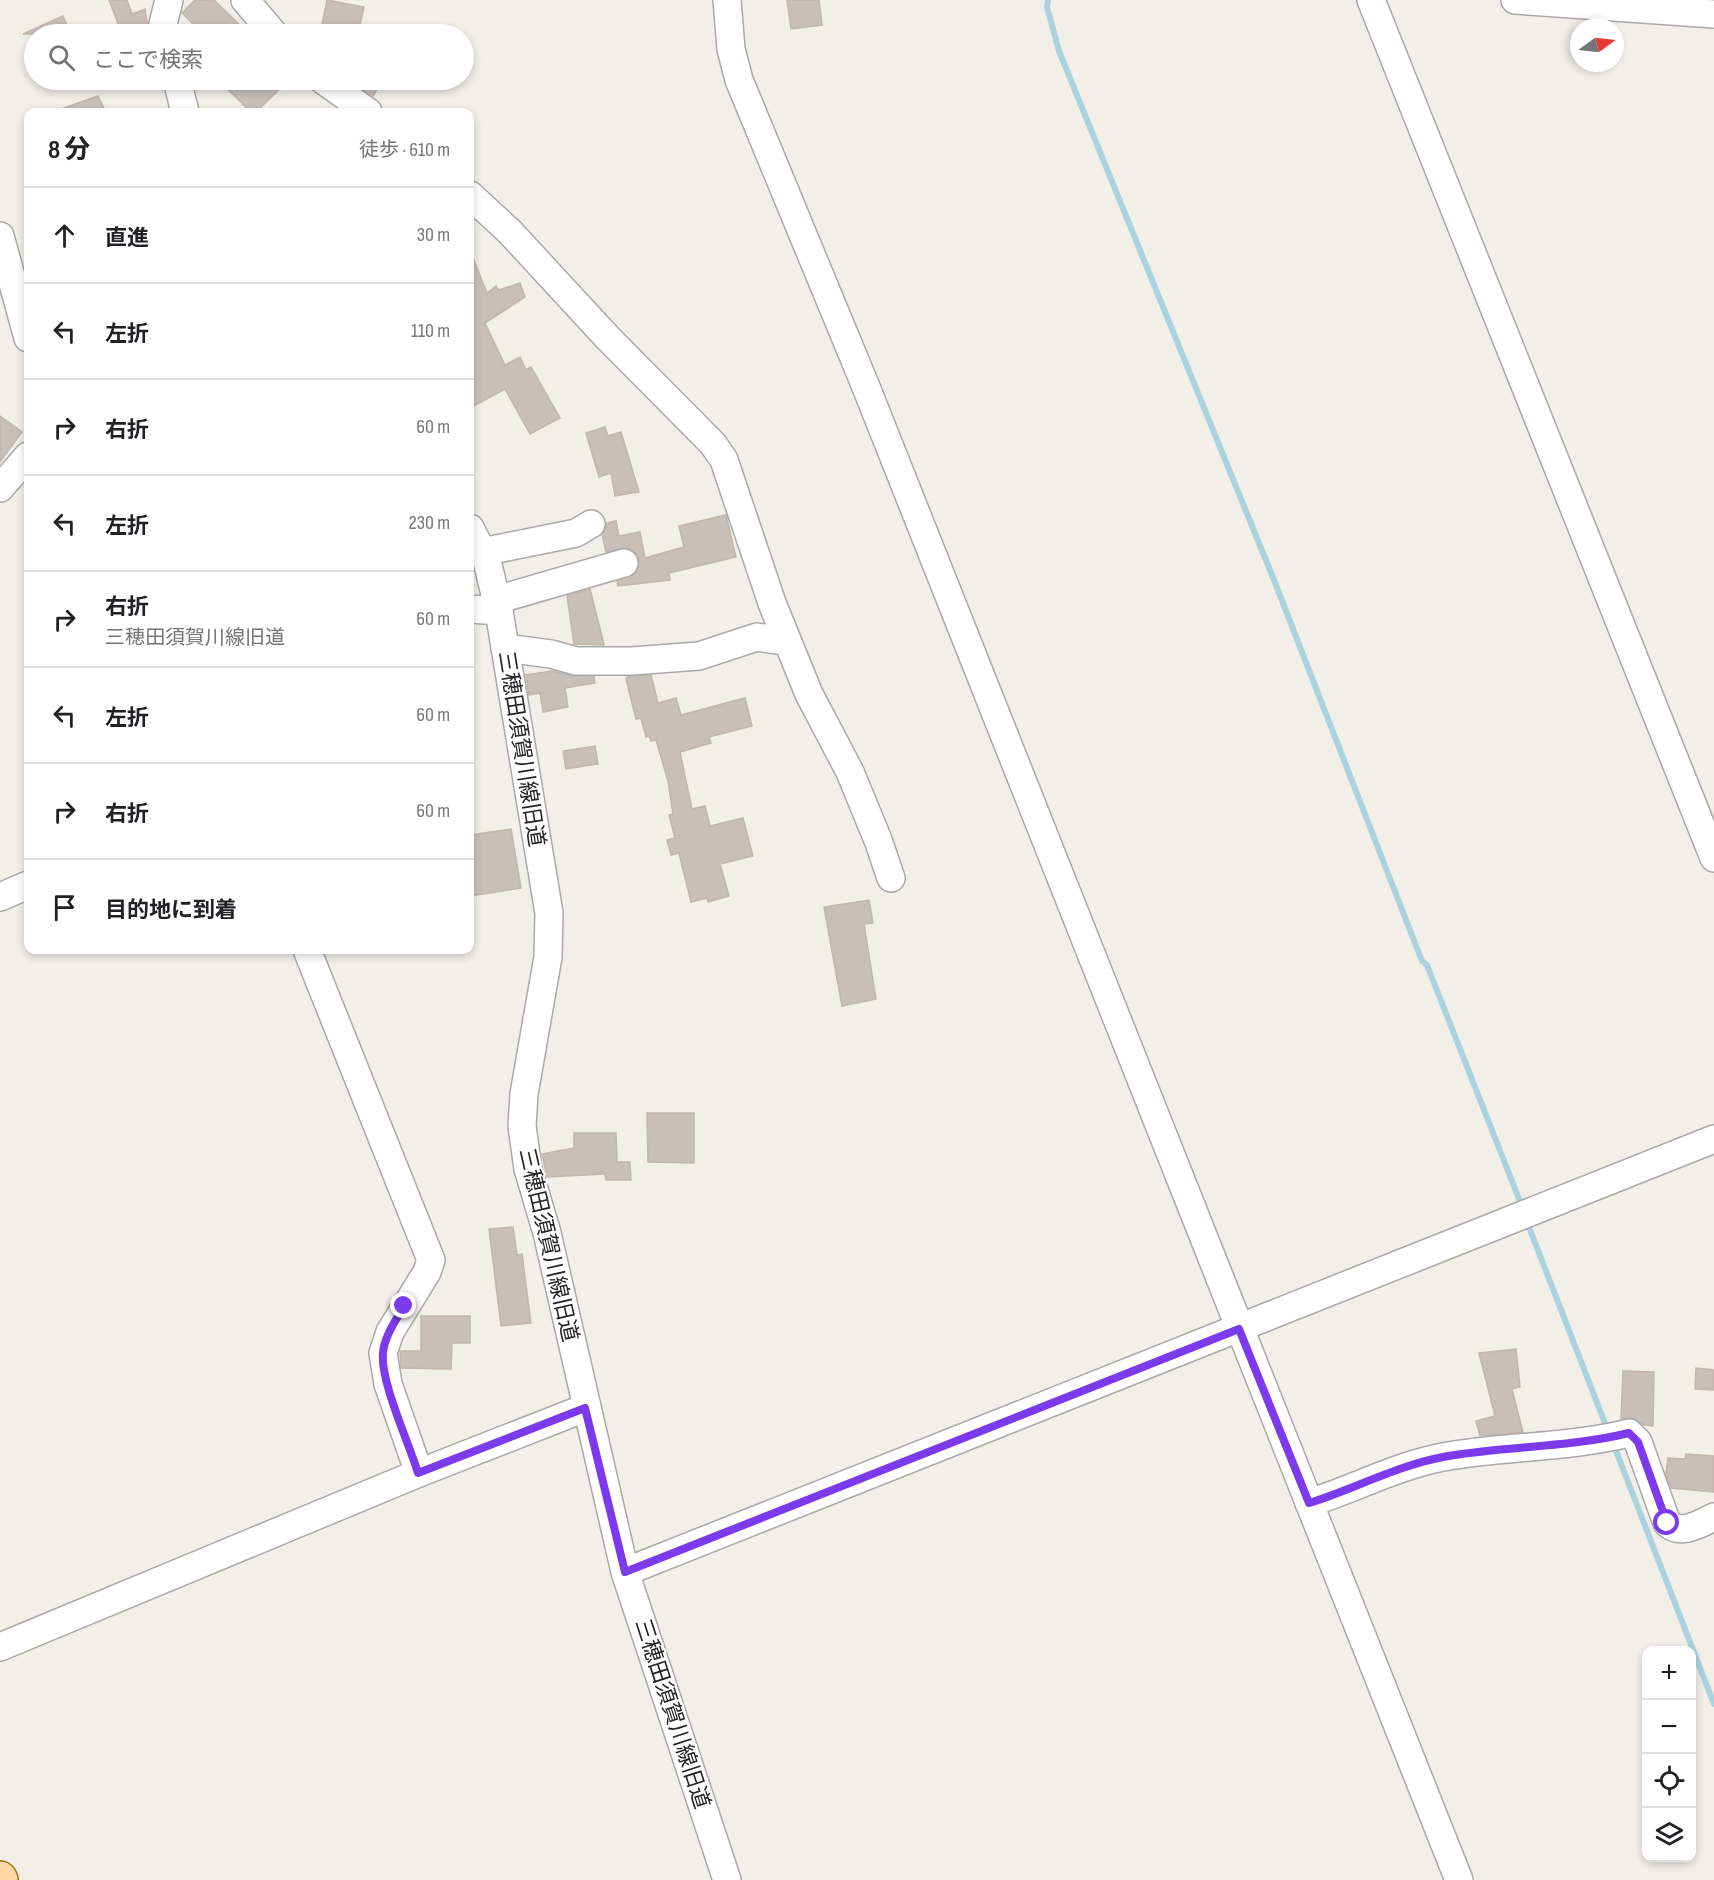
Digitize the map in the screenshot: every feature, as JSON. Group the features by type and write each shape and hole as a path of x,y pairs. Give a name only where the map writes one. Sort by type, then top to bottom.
{"street":[{"path":"163,24 169,0"},
{"path":"245,0 265,24"},
{"path":"727,0 730,49 740,80 866,387 1459,1880"},
{"path":"1371,0 1714,858"},
{"path":"1515,0 1714,14"},
{"path":"180,90 184,108"},
{"path":"336,90 362,108"},
{"path":"474,199 510,232 607,337 713,444 724,460 786,639 809,694 850,772 879,840 891,878"},
{"path":"0,236 24,323"},
{"path":"0,488 24,461"},
{"path":"482,552 576,533 591,524"},
{"name":"三穂田須賀川線旧道","path":"474,536 482,552 497,605 549,913 546,968 524,1094 522,1126 528,1169 547,1233 585,1408 625,1572 727,1880"},
{"path":"474,608 497,605 624,563"},
{"path":"505,648 582,661 632,661 699,656 757,637 786,639"},
{"path":"0,897 24,887"},
{"path":"309,954 431,1260 427,1272 390,1332 383,1353 388,1384 418,1473"},
{"path":"625,1572 1714,1139"},
{"path":"0,1647 418,1473 585,1408"},
{"path":"1309,1503 1379,1476 1443,1457 1549,1447 1629,1433 1638,1442 1667,1523 1674,1529 1681,1530 1714,1517"}],"building":[{"path":"109,0 127,0 132,14 145,9 147,24 118,24"},
{"path":"195,0 214,0 239,24 193,24 182,13"},
{"path":"327,0 364,7 360,24 322,24"},
{"path":"787,0 819,0 822,25 791,29"},
{"path":"63,16 67,24 45,24"},
{"path":"228,90 279,90 260,108 247,108"},
{"path":"364,90 377,90 373,96"},
{"path":"98,96 104,108 64,108"},
{"path":"474,260 487,293 496,286 499,290 520,283 525,297 485,323 505,365 520,357 526,370 531,367 560,418 530,434 505,389 474,406"},
{"path":"0,416 22,432 0,462"},
{"path":"605,427 608,436 621,432 639,492 615,496 611,473 599,477 586,433"},
{"path":"726,515 736,557 669,573 670,580 618,586 617,581 636,573 639,559 634,551 627,548 606,552 602,534 607,523 616,521 619,536 640,532 645,558 684,547 679,526"},
{"path":"590,589 604,645 574,644 567,596"},
{"path":"552,671 572,676 594,677 595,683 565,688 568,707 543,712 540,693 529,695 526,675"},
{"path":"651,675 658,703 676,698 681,715 745,698 752,726 709,737 711,743 680,752 692,809 705,806 710,826 743,818 753,856 720,864 729,896 708,902 707,898 691,902 679,853 671,855 667,840 675,838 669,815 673,814 668,781 656,740 651,741 649,736 646,737 641,718 636,719 626,679 627,677"},
{"path":"595,746 598,764 566,769 563,751"},
{"path":"511,829 521,888 474,895 474,834"},
{"path":"869,900 873,923 864,924 876,999 842,1006 824,907"},
{"path":"647,1113 694,1113 694,1163 648,1162"},
{"path":"574,1133 616,1133 617,1162 630,1162 631,1180 606,1180 605,1174 547,1177 542,1154 574,1148"},
{"path":"513,1227 517,1255 522,1254 531,1323 501,1326 489,1229"},
{"path":"421,1316 470,1316 470,1343 452,1343 451,1369 401,1368 400,1351 421,1351"},
{"path":"1516,1349 1520,1387 1512,1389 1523,1432 1480,1436 1476,1421 1495,1416 1479,1353"},
{"path":"1696,1368 1714,1370 1714,1390 1695,1389"},
{"path":"1623,1371 1654,1372 1653,1426 1644,1425 1633,1418 1621,1419"},
{"path":"1686,1454 1714,1456 1714,1492 1671,1488 1666,1474 1668,1458 1685,1459"}],"waterway":[{"path":"1048,0 1047,7 1059,51 1274,580 1422,961 1427,965 1523,1209"},
{"path":"1527,1222 1608,1431"},
{"path":"1613,1443 1714,1704"}],"route":[{"path":"404,1306 384,1346 383,1360 388,1384 418,1473 585,1408 625,1572 1239,1329 1309,1503 1379,1476 1443,1457 1549,1447 1629,1433 1638,1442 1667,1523"}]}
